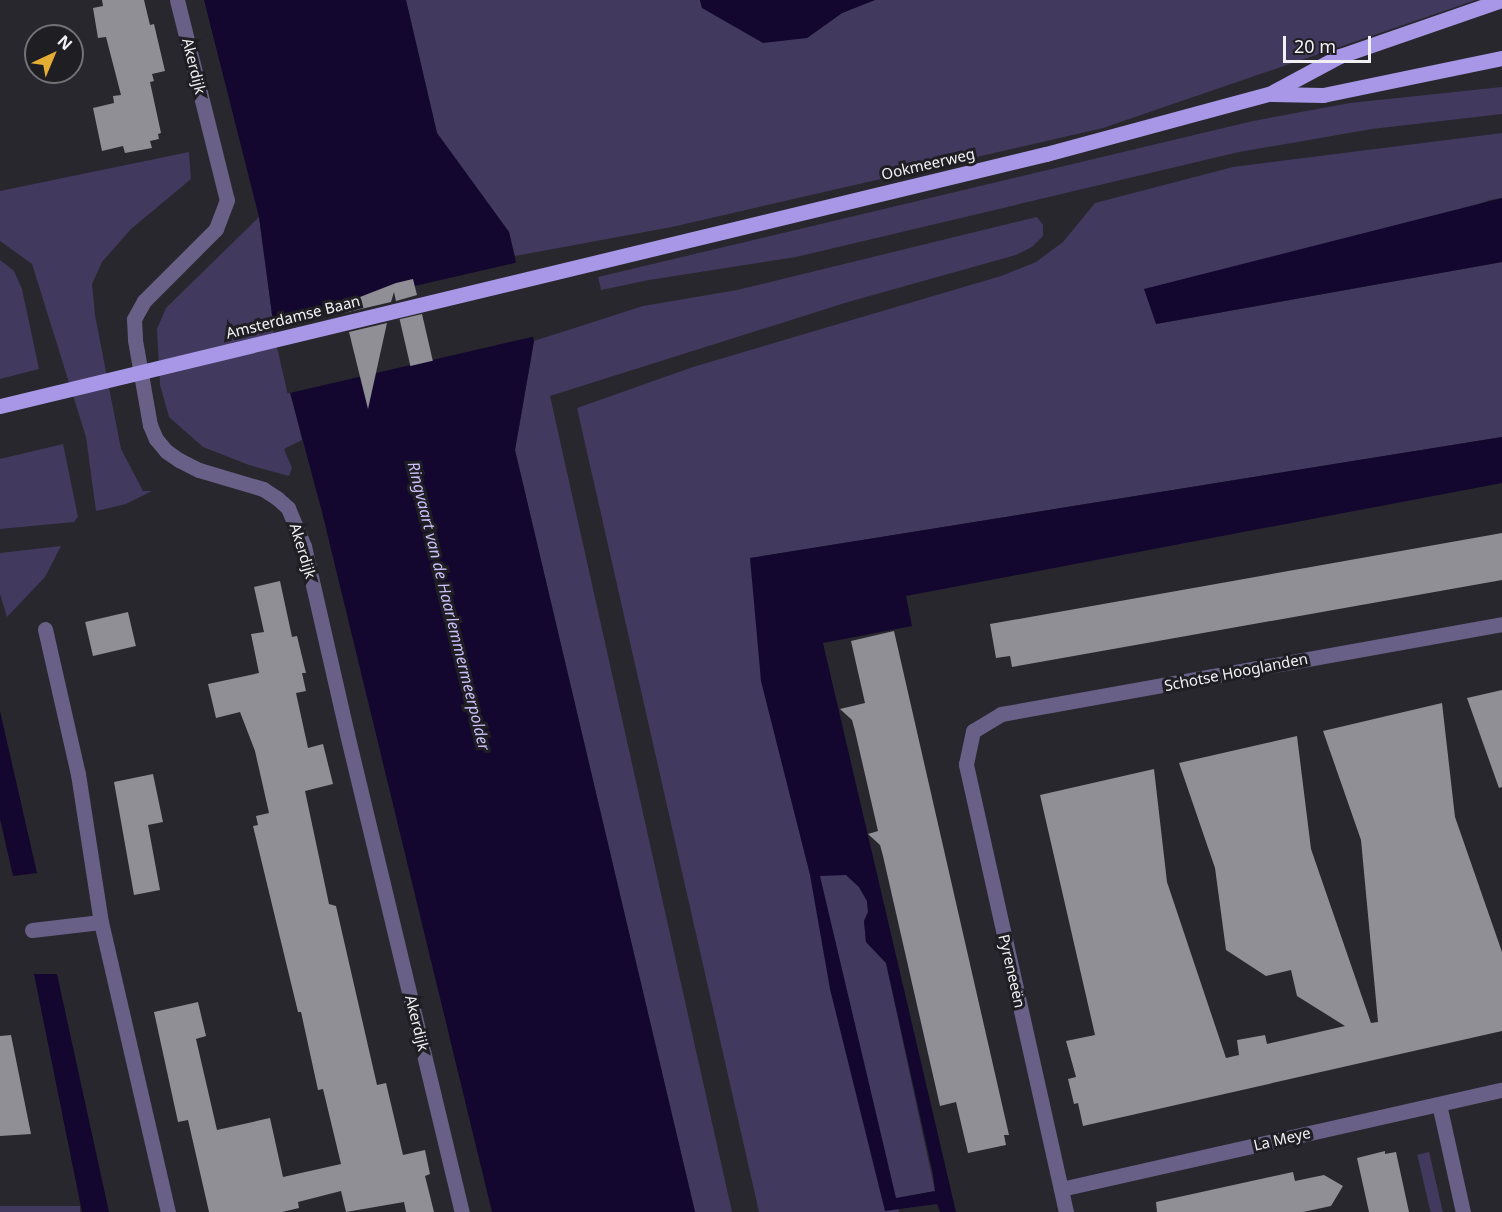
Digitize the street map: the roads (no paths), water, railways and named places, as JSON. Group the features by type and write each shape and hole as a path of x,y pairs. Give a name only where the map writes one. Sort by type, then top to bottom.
{"main road":[{"name":"Ookmeerweg","path":"595,262 1046,154 1269,94 1340,56 1502,0"},
{"name":"Ookmeerweg","path":"1269,94 1323,95 1502,58"},
{"name":"Amsterdamse Baan","path":"0,406 595,262"}],"street":[{"name":"Akerdijk","path":"177,0 227,200 216,230 144,301 134,319 135,340 150,425 165,451 179,460 199,470 263,489 277,498 288,508 304,546 349,746 462,1212"},
{"name":"Schotse Hooglanden","path":"973,731 1001,714 1502,624"},
{"path":"45,629 78,774 101,922 168,1212"},
{"name":"Pyreneeën","path":"973,731 966,764 1066,1212"},
{"path":"32,930 101,922"},
{"name":"La Meye","path":"1061,1189 1502,1090"},
{"path":"1439,1104 1463,1212"}],"water":[{"name":"Ringvaart van de Haarlemmermeerpolder","path":"204,0 406,0 437,133 509,232 534,341 515,450 695,1212 492,1212 322,512 289,389 272,314 259,217"},
{"path":"700,0 875,0 842,13 807,38 763,43 702,8"},
{"path":"1502,198 1502,262 1156,324 1144,289"},
{"path":"1502,437 1502,483 906,596 912,626 823,643 956,1212 940,1212 937,1204 885,1211 830,989 810,875 761,681 750,558","holes":["846,875 859,887 867,901 868,912 864,921 866,942 886,963 935,1191 896,1198 820,876"]},
{"path":"0,711 37,873 13,876 0,819"},
{"path":"34,974 57,974 109,1212 82,1212"}]}
